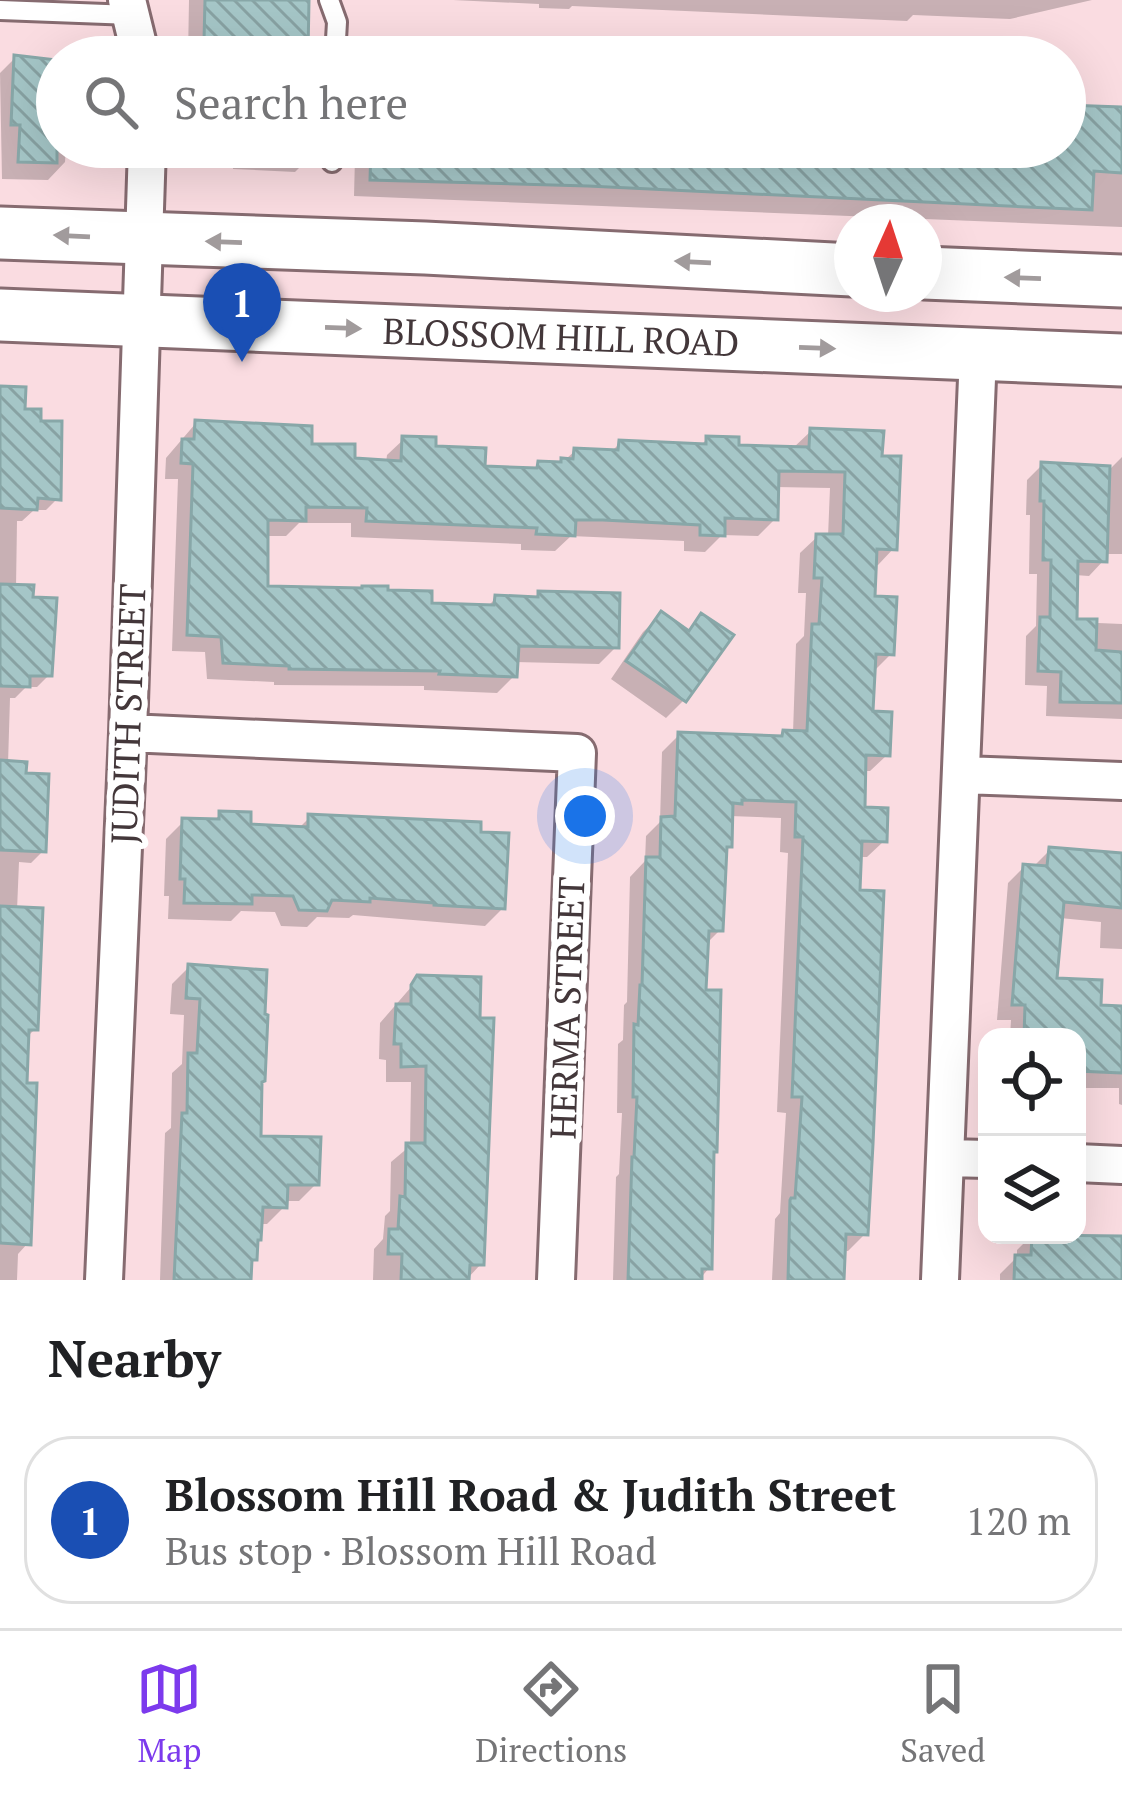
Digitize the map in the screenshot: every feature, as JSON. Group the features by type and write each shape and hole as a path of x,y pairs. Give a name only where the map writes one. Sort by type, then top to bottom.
{"main road":[{"path":"0,233 834,268"},
{"path":"942,274 1122,281"},
{"name":"BLOSSOM HILL ROAD","path":"0,315 1122,360"}],"street":[{"name":"JUDITH STREET","path":"104,1280 146,168"},
{"path":"940,1280 978,354"},
{"name":"HERMA STREET","path":"128,733 577,753 556,1280"},
{"path":"962,775 1122,781"},
{"path":"947,1158 978,1159"},
{"path":"1086,1163 1122,1165"}],"lane":[{"path":"328,0 337,22 336,36"},
{"path":"0,10 130,8"}],"building":[{"path":"205,0 309,0 308,36 204,36"},
{"path":"14,55 36,58 36,162 18,162 20,125 11,125"},
{"path":"1086,106 1122,107 1122,173 1094,171 1092,210 370,180 370,168 1086,168"},
{"path":"0,386 26,387 25,409 41,409 41,421 62,421 61,500 38,498 37,510 0,508"},
{"path":"195,420 312,426 312,444 355,444 355,458 401,461 402,436 436,437 436,446 486,448 485,466 537,468 538,461 573,459 574,448 618,450 619,440 706,444 706,436 739,437 739,445 809,447 810,428 884,431 882,456 901,456 897,550 877,549 875,596 897,597 894,655 876,654 873,711 892,712 890,756 866,755 865,807 888,808 887,842 862,841 860,890 884,891 873,1144 868,1235 846,1234 844,1280 788,1280 790,1200 795,1198 802,1097 792,1097 803,837 795,837 796,802 742,800 742,804 733,803 723,931 709,931 706,990 721,990 712,1269 702,1269 702,1280 628,1280 637,1097 633,1097 634,1024 638,1025 642,985 646,857 660,857 661,817 675,816 678,732 782,736 783,730 807,731 812,624 819,624 822,578 814,578 816,534 843,534 845,472 779,471 778,520 725,518 725,536 700,535 700,525 603,520 576,520 575,536 536,534 537,528 366,521 367,508 306,507 306,521 268,520 268,586 388,586 388,590 432,591 432,603 494,605 495,595 620,593 619,648 519,646 517,677 289,669 223,663 221,637 187,635 193,464 181,463 182,439 194,439"},
{"path":"1041,462 1110,466 1107,562 1078,561 1077,619 1097,619 1096,650 1122,652 1122,703 1060,702 1061,672 1038,671 1040,617 1050,617 1051,560 1043,560"},
{"path":"0,584 34,585 33,597 57,598 52,676 30,676 30,687 0,686"},
{"path":"661,611 689,631 701,613 734,635 686,702 626,661"},
{"path":"0,760 27,762 26,773 49,774 46,852 0,850"},
{"path":"219,811 251,812 251,824 308,827 308,814 481,822 481,832 509,833 505,909 370,898 370,902 332,900 327,911 299,910 293,896 252,895 252,904 184,903 182,818 219,819"},
{"path":"1049,847 1122,853 1122,908 1064,902 1057,978 1102,980 1101,1005 1122,1006 1122,1073 1086,1071 1086,1028 1024,1028 1025,1005 1012,1005 1023,864 1047,866"},
{"path":"0,906 43,908 38,1030 29,1030 27,1083 37,1083 31,1245 0,1243"},
{"path":"188,964 267,970 261,1136 321,1137 319,1185 288,1185 287,1208 263,1207 251,1280 174,1280 182,1113 187,1113 188,1053 197,1053 200,999 186,998"},
{"path":"417,975 481,977 480,1018 494,1018 484,1265 470,1265 469,1280 401,1280 402,1254 388,1254 389,1229 398,1229 400,1196 405,1197 406,1143 425,1143 426,1066 401,1067 401,1044 394,1044 396,1004 411,1004 411,985"},
{"path":"1086,1236 1122,1236 1122,1280 1014,1280 1015,1255 1031,1255 1032,1244 1086,1244"}],"place":[{"name":"Blossom Hill Road & Judith Street","path":"242,362"}]}
